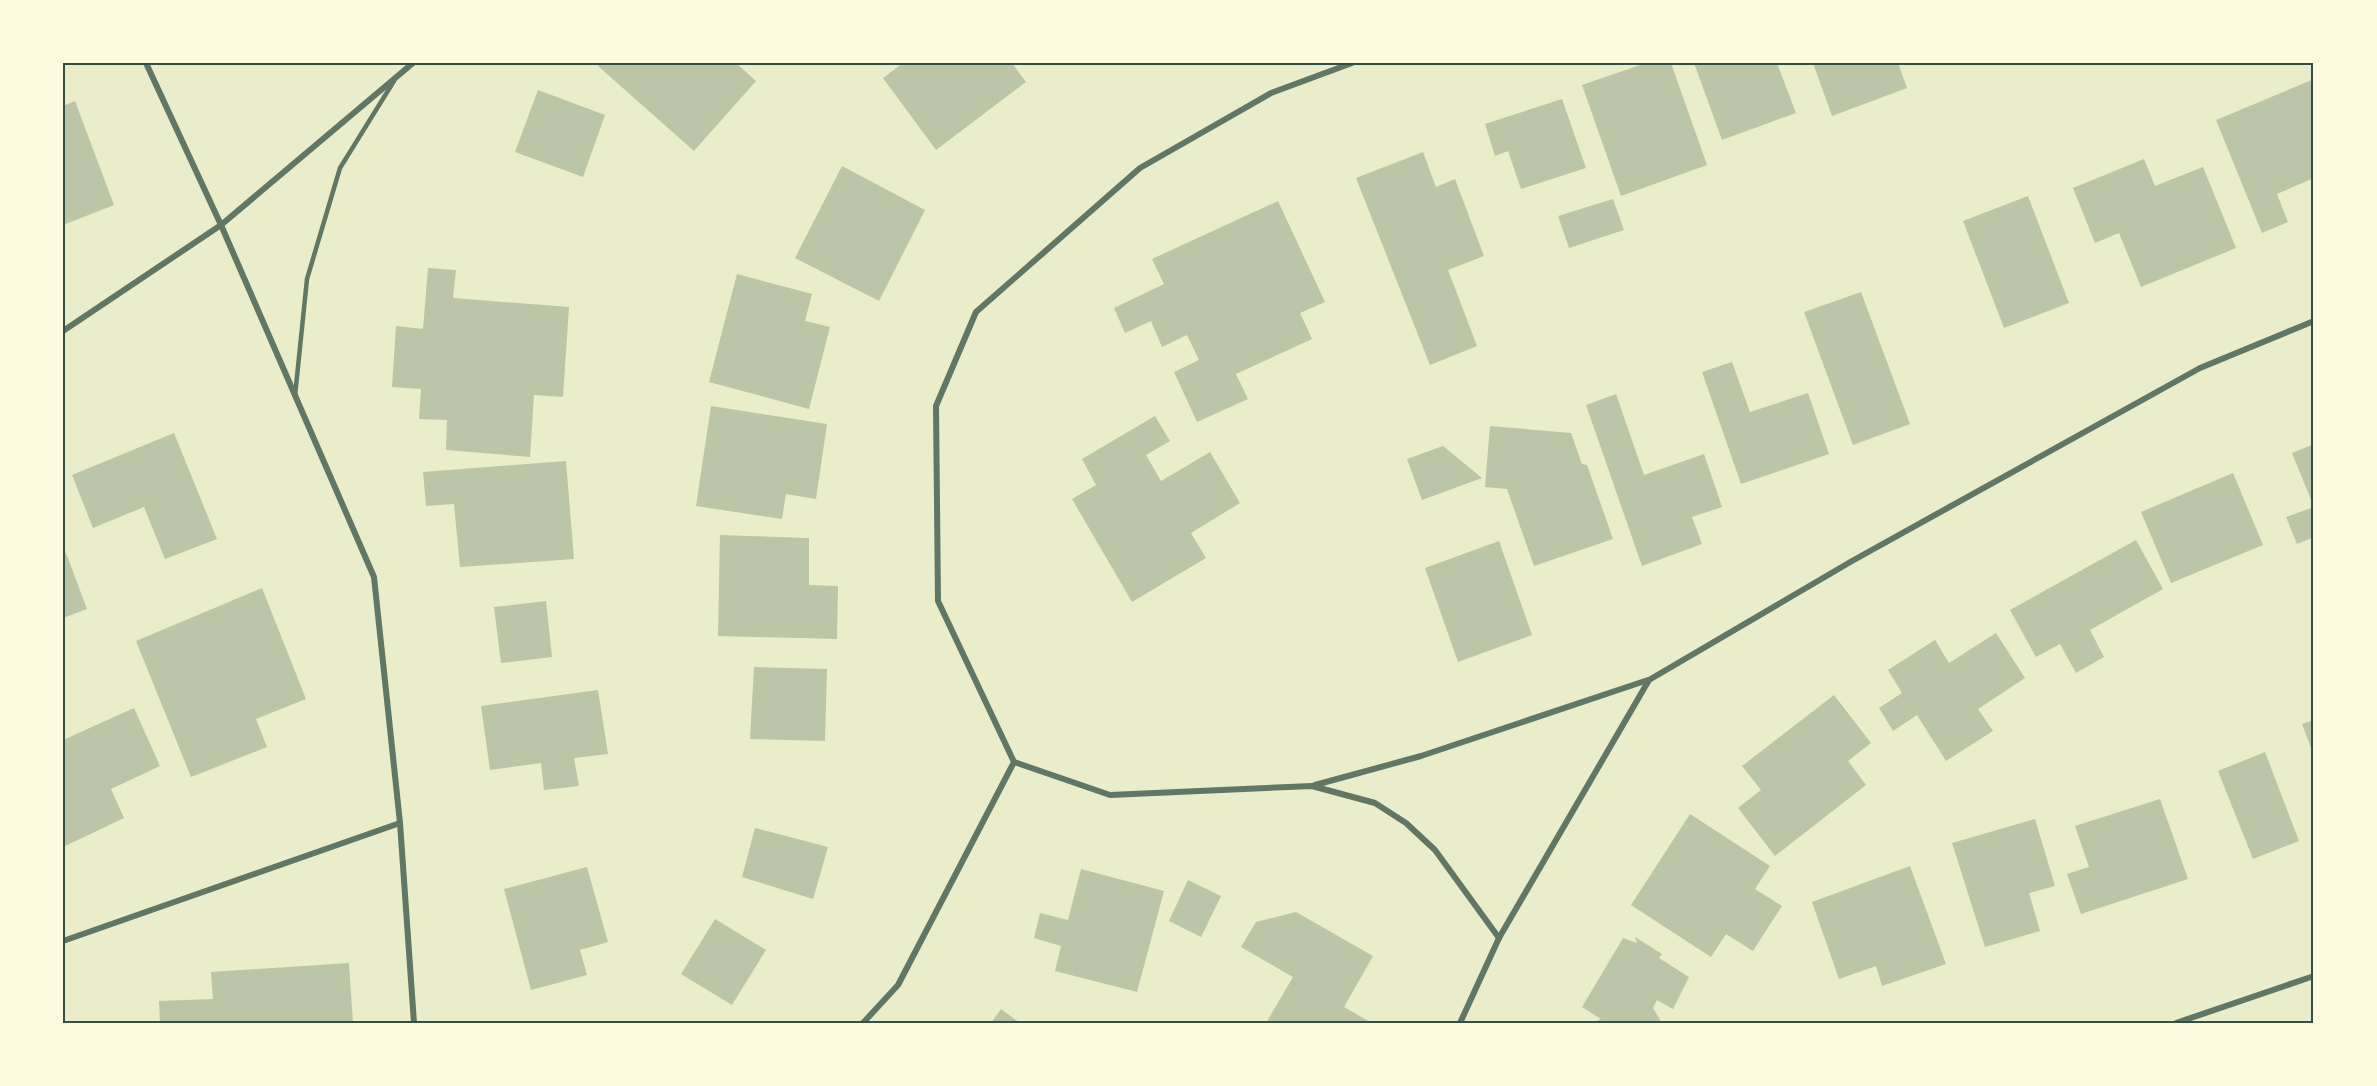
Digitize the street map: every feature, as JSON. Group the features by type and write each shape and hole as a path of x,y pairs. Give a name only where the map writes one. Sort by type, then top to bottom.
{"street":[{"path":"146,63 220,225 374,577 400,823 414,1023"},
{"path":"63,331 220,225 413,63"},
{"path":"1352,63 1271,93 1140,168 976,312 936,406 938,601 1014,762 1110,795 1312,786 1421,756 1649,680 1852,561 2200,368 2314,321"},
{"path":"1460,1023 1499,938 1649,680"},
{"path":"863,1023 898,985 1014,762"},
{"path":"1312,786 1375,803 1406,823 1435,850 1499,938"},
{"path":"63,941 400,823"},
{"path":"2176,1023 2314,976"}],"lane":[{"path":"295,396 307,279 340,168 398,76"}],"building":[{"path":"601,63 736,63 756,81 694,151 598,66"},
{"path":"903,63 1012,63 1026,82 936,150 883,78"},
{"path":"1646,63 1671,63 1707,165 1621,196 1582,85"},
{"path":"1694,63 1777,63 1796,113 1722,140"},
{"path":"1813,63 1898,63 1907,88 1832,116"},
{"path":"2314,79 2314,178 2277,194 2288,222 2262,233 2216,120"},
{"path":"538,90 605,115 583,177 515,152"},
{"path":"1562,99 1586,168 1521,189 1508,151 1495,156 1485,124"},
{"path":"75,101 114,205 63,225 63,106"},
{"path":"1423,152 1436,187 1455,179 1484,256 1448,270 1477,346 1430,365 1356,178"},
{"path":"2144,159 2155,186 2203,167 2236,248 2141,287 2119,233 2095,243 2073,188"},
{"path":"842,166 925,210 879,301 795,258"},
{"path":"2028,196 2069,303 2004,328 1963,221"},
{"path":"1613,199 1624,230 1569,248 1558,216"},
{"path":"1278,201 1325,302 1300,313 1312,339 1236,374 1248,399 1197,422 1174,372 1199,360 1187,335 1162,347 1151,321 1125,333 1114,308 1164,284 1152,259"},
{"path":"428,268 456,270 453,298 569,307 563,397 534,395 530,457 446,450 447,420 419,419 421,389 392,387 396,326 423,329"},
{"path":"737,274 812,294 805,321 830,327 809,409 709,382"},
{"path":"1861,292 1910,424 1853,445 1804,312"},
{"path":"1732,362 1750,412 1808,393 1829,454 1741,484 1702,372"},
{"path":"1616,394 1644,475 1704,454 1722,507 1692,517 1702,544 1642,566 1586,405"},
{"path":"711,406 827,424 816,499 786,494 782,519 696,506"},
{"path":"1155,416 1170,441 1146,455 1161,481 1210,452 1240,503 1191,533 1206,558 1132,602 1072,499 1096,485 1082,459"},
{"path":"1490,426 1571,433 1582,464 1587,465 1613,539 1534,566 1507,489 1485,487"},
{"path":"174,433 217,539 165,559 144,507 93,528 72,475"},
{"path":"2314,444 2314,507 2292,453"},
{"path":"1443,446 1482,478 1422,500 1407,459"},
{"path":"566,461 574,559 460,567 454,504 426,506 423,472"},
{"path":"2233,473 2263,545 2171,583 2141,512"},
{"path":"2314,507 2314,537 2297,544 2286,517"},
{"path":"720,535 809,538 809,585 838,586 837,639 718,636"},
{"path":"2136,540 2163,589 2090,630 2104,657 2076,673 2060,644 2036,657 2010,610"},
{"path":"1499,541 1532,635 1458,662 1425,568"},
{"path":"63,545 87,609 63,618"},
{"path":"262,588 306,699 256,719 267,747 191,777 136,641"},
{"path":"546,601 552,657 501,663 494,607"},
{"path":"1996,633 2025,678 1978,709 1993,731 1946,761 1917,715 1893,731 1879,708 1902,693 1888,670 1935,640 1949,663"},
{"path":"754,667 827,669 825,741 750,739"},
{"path":"598,690 608,754 574,758 579,786 544,790 541,763 490,770 481,706"},
{"path":"1834,695 1871,743 1848,761 1866,785 1775,856 1738,808 1761,790 1742,766"},
{"path":"134,708 160,766 111,789 124,818 63,847 63,740"},
{"path":"2314,720 2314,756 2302,724"},
{"path":"2265,752 2299,841 2253,859 2218,771"},
{"path":"2160,799 2188,879 2081,914 2067,874 2089,867 2075,826"},
{"path":"1690,814 1770,866 1755,889 1782,906 1753,951 1726,934 1711,957 1631,905"},
{"path":"2035,819 2055,886 2029,893 2040,931 1985,947 1952,843"},
{"path":"755,828 828,847 813,899 742,877"},
{"path":"1910,866 1946,964 1882,986 1876,966 1839,979 1812,902"},
{"path":"587,867 608,942 580,950 587,975 531,990 504,889"},
{"path":"1081,869 1164,891 1137,992 1055,971 1061,946 1034,938 1040,913 1068,920"},
{"path":"1188,880 1221,896 1201,937 1169,921"},
{"path":"1296,912 1373,956 1344,1007 1372,1023 1266,1023 1293,977 1241,947 1256,922"},
{"path":"715,919 766,950 732,1005 681,974"},
{"path":"1635,937 1662,954 1659,958 1689,977 1673,1009 1657,1000 1653,1008 1662,1023 1592,1023 1601,1019 1582,1007 1623,938 1637,943"},
{"path":"349,963 353,1023 160,1023 159,1001 213,999 211,972"},
{"path":"1001,1009 1020,1023 991,1023"}]}
